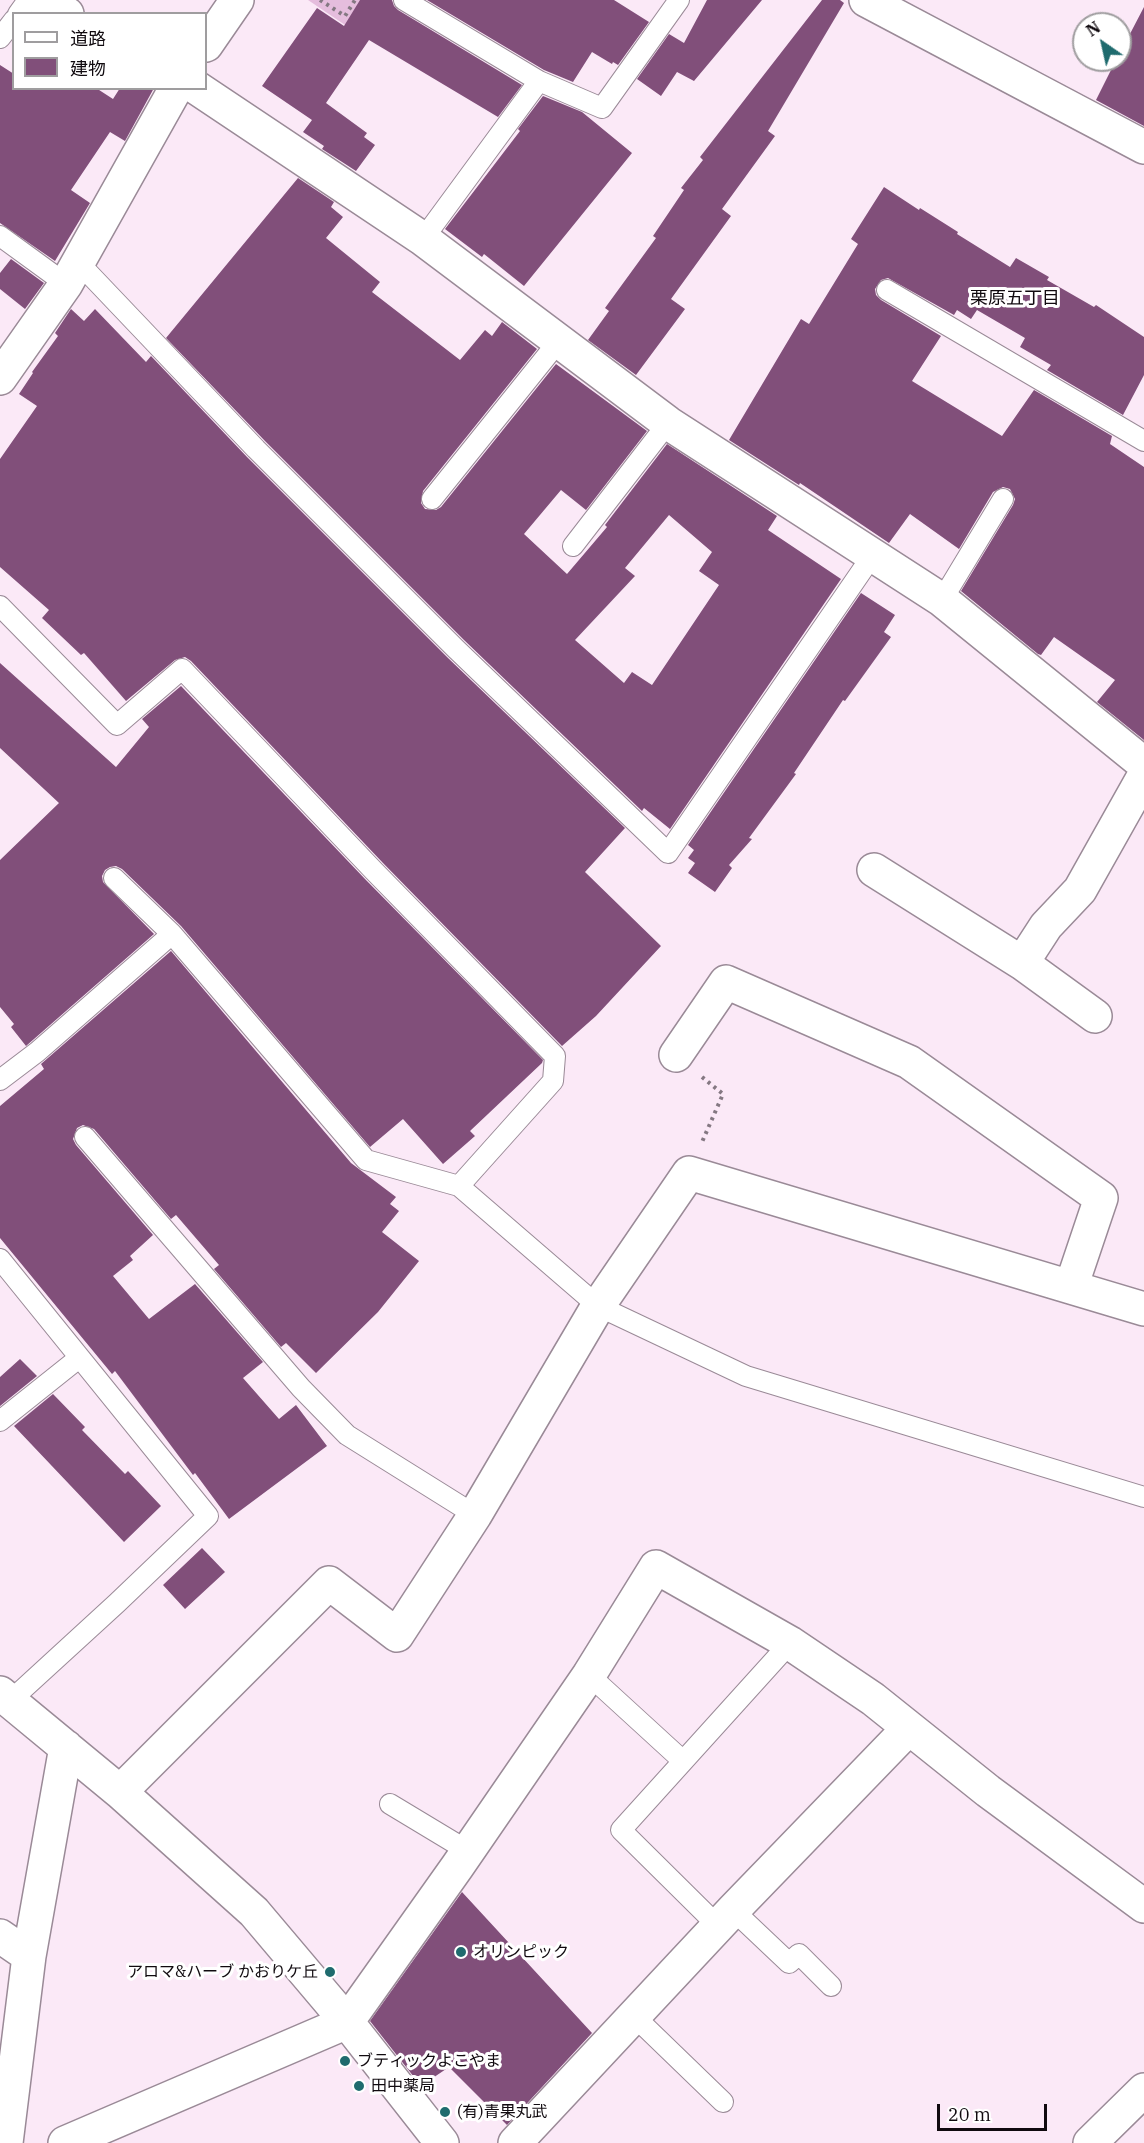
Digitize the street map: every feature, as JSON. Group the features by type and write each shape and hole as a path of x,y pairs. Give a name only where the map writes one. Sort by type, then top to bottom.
{"street":[{"path":"43,0 64,12"},
{"path":"207,44 237,0"},
{"path":"866,0 1144,147"},
{"path":"0,378 72,273 175,90"},
{"path":"200,90 423,239 668,423 942,600 1144,764"},
{"path":"1022,963 1046,926 1080,890 1144,776"},
{"path":"874,870 1022,963 1095,1016"},
{"path":"676,1055 726,982 909,1062 1101,1198 1071,1287"},
{"path":"120,1792 329,1583 397,1635 475,1515 598,1306 689,1173 1144,1309"},
{"path":"65,2143 347,2022 589,1675 656,1567 790,1643 873,1699 988,1791 1144,1906"},
{"path":"5,1697 120,1792 254,1912 347,2022 442,2143"},
{"path":"515,2143 726,1918 909,1728"},
{"path":"3,2142 29,1956 66,1747"},
{"path":"0,1936 29,1956"},
{"path":"1090,2143 1144,2091"}],"lane":[{"path":"404,0 539,81 602,108 675,1"},
{"path":"0,38 12,23"},
{"path":"423,239 539,81"},
{"path":"0,236 72,273 668,853 872,556"},
{"path":"887,290 1144,441"},
{"path":"432,499 558,342"},
{"path":"573,546 668,423"},
{"path":"942,600 1003,499"},
{"path":"0,606 117,725 182,669 374,871 555,1056 553,1082 459,1186"},
{"path":"114,878 172,934 366,1160 459,1186 598,1306 746,1376 1144,1497"},
{"path":"0,1080 37,1052 172,934"},
{"path":"85,1137 301,1388 346,1435 475,1515"},
{"path":"0,1259 208,1516 117,1604 5,1697"},
{"path":"0,1421 79,1358"},
{"path":"790,1643 621,1830 726,1918 789,1963 799,1954 831,1986"},
{"path":"589,1675 683,1761"},
{"path":"390,1804 468,1851"},
{"path":"634,2016 723,2102"}],"path":[{"path":"320,0 345,16 355,0"},
{"path":"676,1055 723,1094 689,1173"}],"shaded area":[{"path":"308,0 364,0 348,27"}],"building":[{"path":"360,0 392,0 398,10 522,85 498,117 369,40 326,103 367,133 364,137 375,145 356,171 322,149 324,146 303,132 312,120 262,86 317,8 344,26"},
{"path":"427,0 614,0 649,22 618,65 592,52 573,82 544,70"},
{"path":"707,0 762,0 694,81 677,72 661,96 637,79 669,34 684,43"},
{"path":"822,0 840,0 844,3 768,131 775,136 722,209 731,216 671,299 685,309 636,375 588,340 609,311 605,308 656,238 653,236 684,190 681,188 703,160 700,157"},
{"path":"1144,7 1144,126 1096,100 1110,72 1132,72 1132,30"},
{"path":"0,65 12,73 12,90 99,90 113,99 119,90 153,90 125,141 110,132 71,190 90,203 55,261 0,223"},
{"path":"543,96 582,112 632,153 524,286 484,254 482,257 445,229 520,131 518,129"},
{"path":"298,178 334,202 331,207 343,217 326,238 380,282 372,292 460,360 485,330 492,336 502,322 537,349 423,491 421,503 425,509 436,510 441,507 556,364 647,431 586,510 561,490 524,534 567,574 607,527 605,525 667,444 777,516 768,530 841,579 670,829 644,808 642,811 464,640 265,441 166,338","holes":["669,515 712,552 699,571 719,585 652,685 632,672 624,683 575,640 635,576 625,568"]},
{"path":"884,187 1010,267 1016,258 1049,277 1047,280 1094,307 1096,305 1144,337 1144,375 1123,415 1047,370 1051,365 1020,347 1025,338 977,310 971,319 957,310 954,315 888,278 881,280 875,289 876,295 881,300 941,336 912,381 1002,436 1034,390 1112,436 1110,444 1144,467 1144,740 1097,702 1115,680 1054,637 1041,655 1038,654 961,591 1013,505 1015,499 1010,489 1003,487 993,492 959,549 910,514 889,543 800,483 799,485 729,440 801,319 809,324 858,244 851,239"},
{"path":"11,259 44,283 25,309 0,289 0,273"},
{"path":"71,309 84,321 95,309 146,362 151,356 247,457 448,658 625,828 585,872 661,946 596,1016 562,1046 383,863 191,661 185,657 175,660 126,701 84,653 81,655 42,618 49,610 0,567 0,459 37,406 19,394 58,336 55,333"},
{"path":"861,593 895,615 884,632 891,637 845,701 843,700 794,773 796,774 749,838 752,839 729,865 732,868 715,892 688,873 695,863 688,858 694,850 688,845"},
{"path":"0,663 116,767 149,727 142,719 181,686 365,879 543,1060 542,1063 470,1131 475,1136 443,1164 403,1119 370,1147 181,926 122,869 116,866 105,870 102,876 103,882 154,934 26,1046 11,1027 14,1024 0,1007 0,860 59,803 0,748"},
{"path":"171,951 351,1163 396,1197 390,1204 399,1211 382,1232 419,1261 378,1312 316,1373 286,1343 281,1347 214,1269 219,1265 176,1215 171,1219 94,1129 83,1125 77,1128 73,1139 76,1145 153,1235 130,1256 133,1260 113,1276 149,1319 195,1284 263,1362 243,1378 279,1419 296,1405 327,1446 229,1519 115,1371 112,1374 0,1238 0,1106 44,1069 41,1064"},
{"path":"20,1359 37,1376 0,1406 0,1377"},
{"path":"53,1394 85,1427 82,1430 125,1474 128,1471 161,1506 124,1542 14,1426"},
{"path":"202,1548 225,1572 185,1609 163,1585"},
{"name":"オリンピック","path":"462,1892 592,2033 507,2125 449,2067 421,2086 370,2021"}],"place":[{"name":"オリンピック","path":"461,1952"},
{"name":"アロマ&ハーブ かおりケ丘","path":"330,1972"},
{"name":"ブティックよこやま","path":"345,2061"},
{"name":"田中薬局","path":"359,2086"},
{"name":"(有)青果丸武","path":"445,2112"}],"district":[{"name":"栗原五丁目","path":"1015,299"}]}
